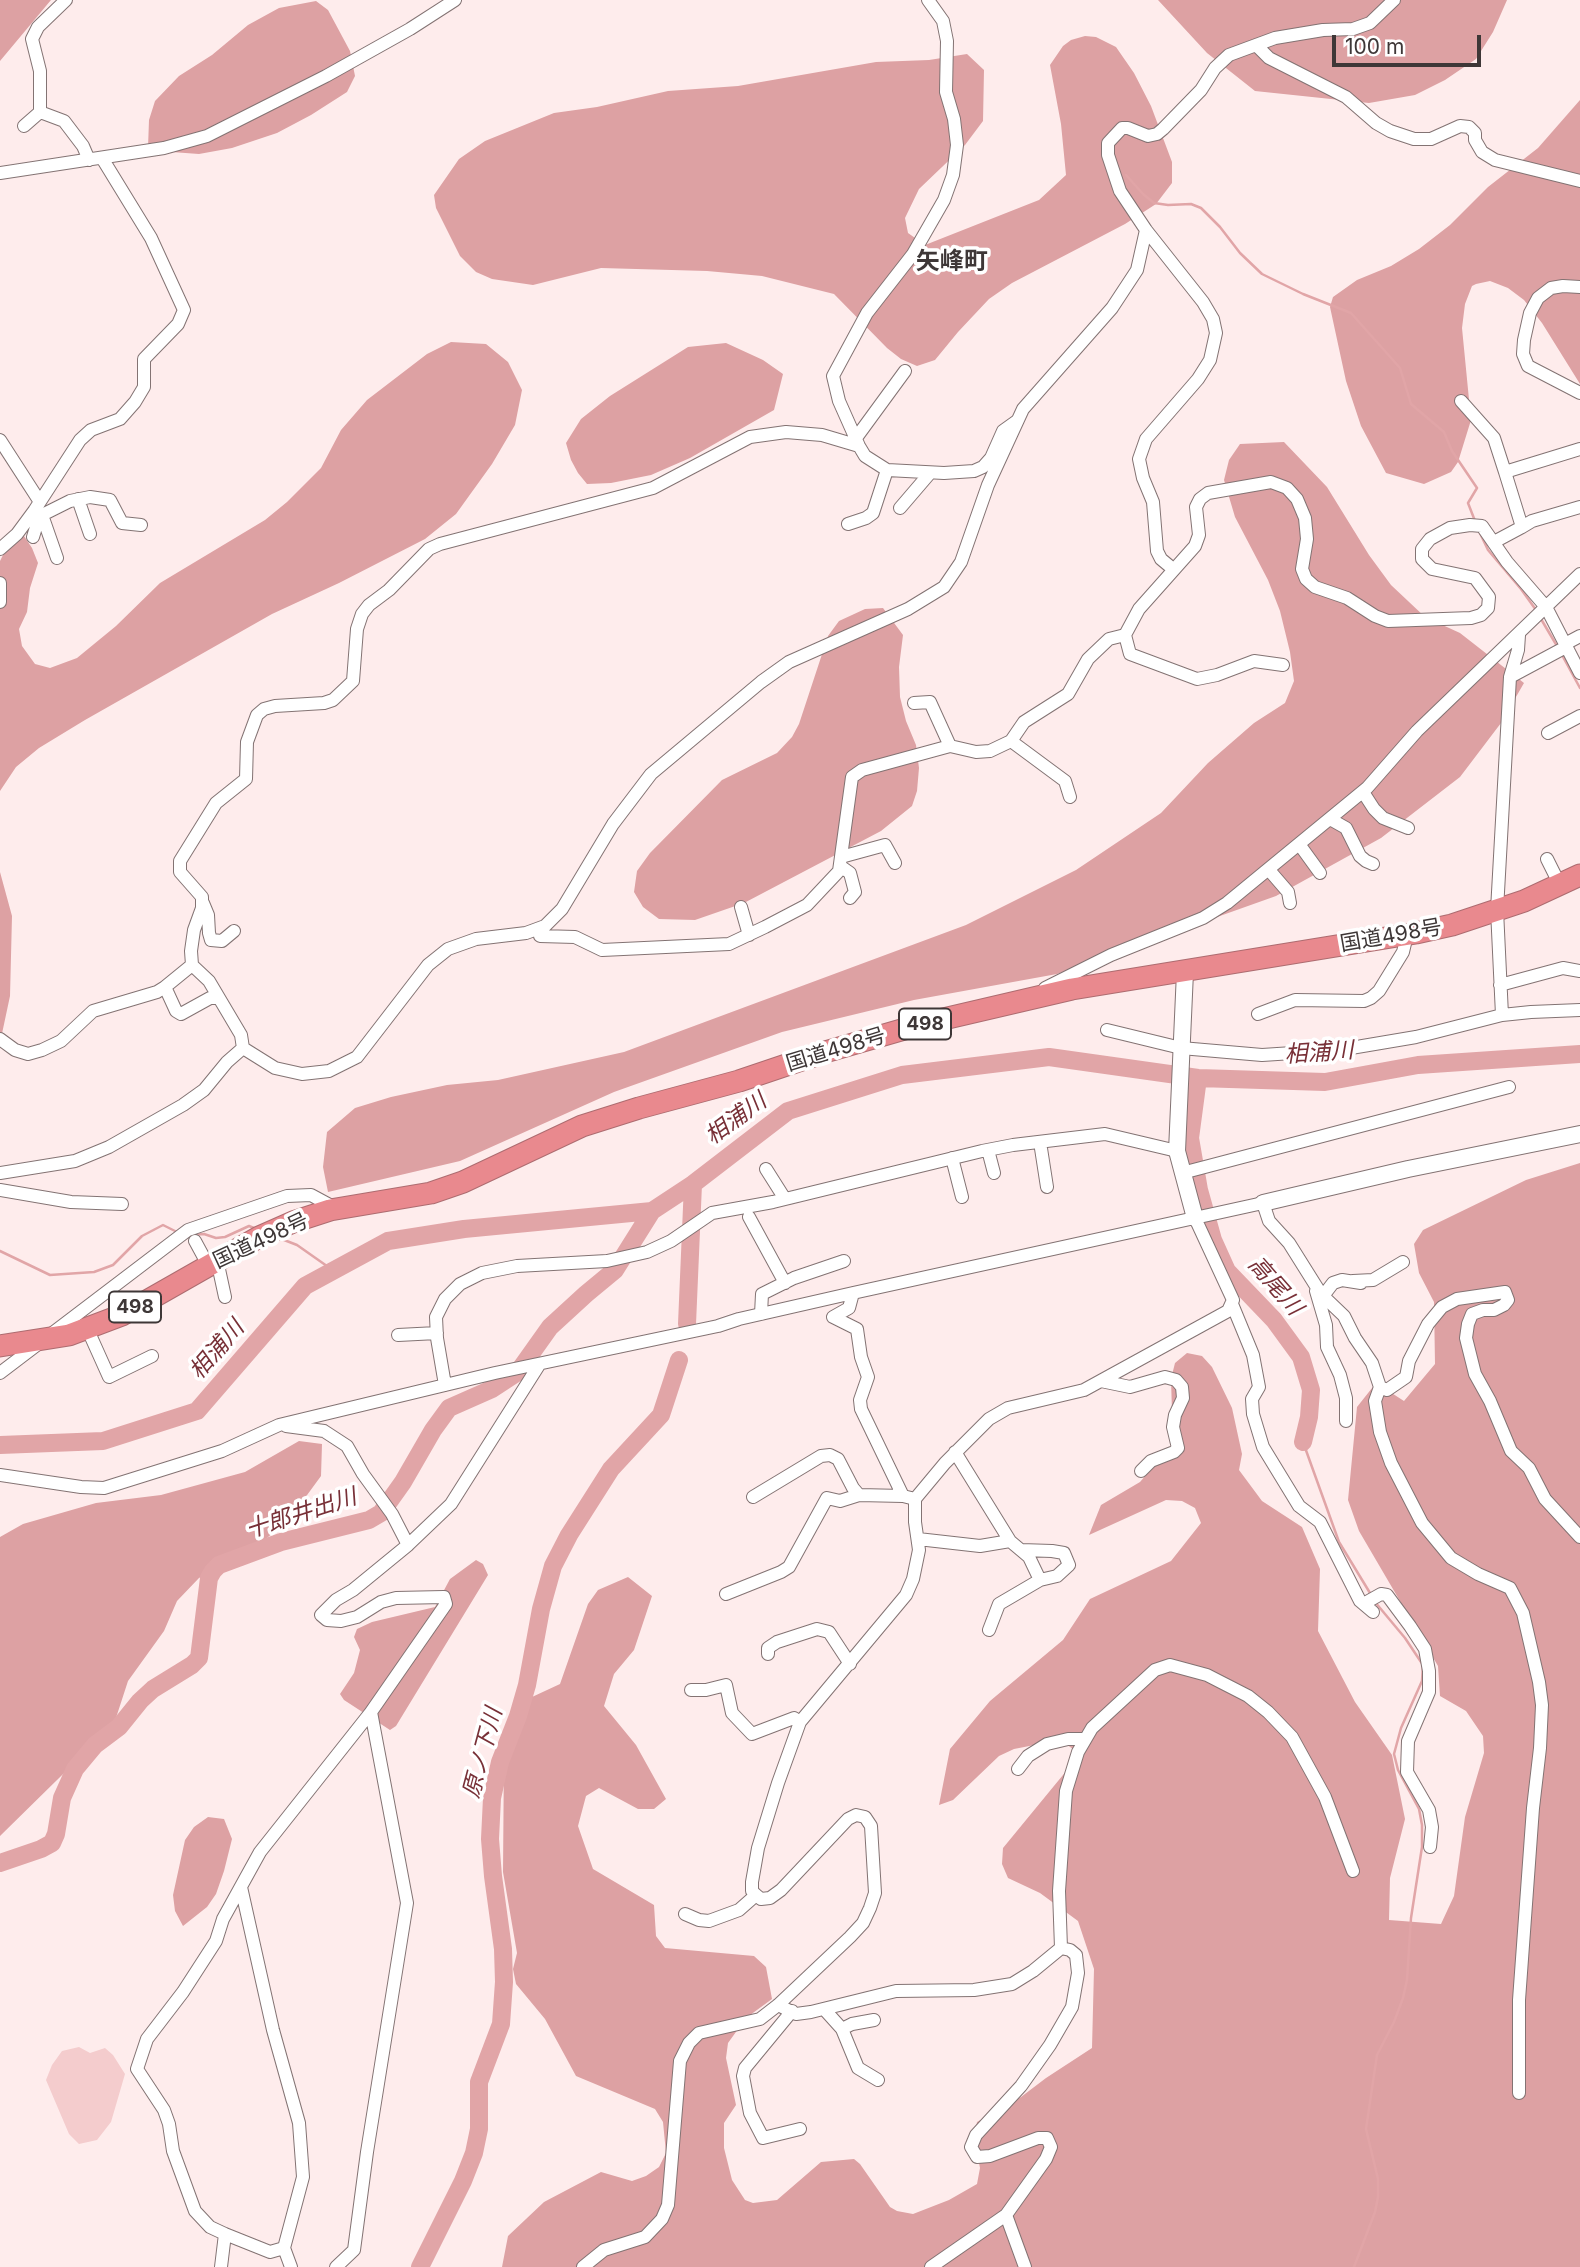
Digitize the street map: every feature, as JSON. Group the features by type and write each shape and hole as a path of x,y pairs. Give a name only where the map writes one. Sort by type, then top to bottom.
{"highway":[{"name":"国道498号","path":"0,1346 45,1340 122,1315 285,1225 337,1209 431,1193 463,1182 582,1126 739,1082 868,1039 1072,989 1407,935 1452,925 1524,901 1580,875"}],"street":[{"path":"24,126 40,112 40,71 32,38 38,27 66,0"},
{"path":"0,173 164,148 207,136 326,76 410,29 455,0"},
{"path":"928,0 943,21 947,41 946,92 954,119 957,145 953,175 944,200 913,254 867,313 833,376 839,401 857,442 865,456 887,471 974,471 984,467 1003,431 1017,421"},
{"path":"1173,569 1161,559 1157,551 1153,502 1139,459 1146,439 1198,379 1210,360 1216,332 1213,318 1203,302 1146,230 1120,191 1108,155 1108,143 1122,128 1148,136 1157,134 1201,90 1215,68 1229,55 1275,37 1353,29 1370,23 1394,0"},
{"path":"1256,45 1269,58 1346,97 1376,123 1390,131 1414,139 1431,139 1460,126 1469,127 1475,133 1475,140 1482,152 1495,160 1580,181"},
{"path":"0,550 39,509 80,440 91,430 120,419 135,402 144,387 144,359 178,324 184,310 151,238 96,158 64,121 40,112"},
{"path":"202,899 202,908 194,930 192,965 209,981 241,1035 243,1048 275,1068 302,1074 329,1071 357,1057 428,965 449,949 476,939 526,933 545,926 562,909 613,824 651,774 761,682 789,662 908,609 944,587 961,562 988,485 1023,409 1112,308 1137,270 1146,230"},
{"path":"1580,287 1551,288 1538,298 1530,313 1523,354 1528,366 1580,393"},
{"path":"857,442 905,371"},
{"path":"1461,401 1494,438 1522,527"},
{"path":"234,931 222,941 211,940 208,915 202,899 180,872 180,861 216,803 246,779 247,742 257,715 264,709 275,706 324,703 333,700 347,688 353,681 357,629 362,614 429,549 653,488 750,437 786,432 857,442"},
{"path":"0,440 39,509 57,558"},
{"path":"1505,472 1580,449"},
{"path":"848,524 873,513 887,471"},
{"path":"900,508 930,473"},
{"path":"1283,665 1254,661 1217,675 1197,679 1130,654 1125,635 1139,610 1195,546 1199,535 1196,507 1200,499 1208,493 1271,482 1287,488 1297,499 1305,518 1307,539 1302,569 1306,579 1315,587 1347,597 1375,616 1388,621 1471,618 1488,608 1489,597 1475,578 1432,569 1422,559 1422,548 1430,539 1450,528 1476,526 1494,542 1580,673"},
{"path":"39,509 90,497 110,500 122,523 141,525"},
{"path":"78,499 90,534"},
{"path":"1494,542 1532,522 1580,507"},
{"path":"33,537 39,509"},
{"path":"1023,1000 1111,955 1203,918 1227,904 1363,792 1417,731 1580,574"},
{"path":"0,583 0,602"},
{"path":"540,936 575,937 603,950 729,944 749,935 807,905 839,871 852,777 862,770 950,746 976,752 990,751 1012,741 1024,722 1068,694 1088,659 1109,639 1125,635"},
{"path":"1502,1015 1497,910 1510,677 1518,650 1518,635"},
{"path":"1510,677 1580,636"},
{"path":"914,703 930,702 950,746"},
{"path":"1548,733 1580,716"},
{"path":"1012,741 1065,781 1070,797"},
{"path":"1363,792 1383,818 1408,828"},
{"path":"1330,819 1346,828 1360,856 1373,864"},
{"path":"1299,844 1320,873"},
{"path":"841,861 885,845 895,863"},
{"path":"1547,859 1560,886"},
{"path":"841,861 850,873 855,892 850,898"},
{"path":"1269,870 1288,892 1290,904"},
{"path":"741,907 749,935"},
{"path":"1258,1014 1295,1000 1364,1001 1371,998 1379,991 1403,952 1407,935"},
{"path":"0,1039 15,1051 28,1054 42,1050 61,1041 93,1011 157,992 192,965"},
{"path":"1500,985 1563,968 1580,971"},
{"path":"1185,972 1177,1151 1191,1170 1233,1304 1253,1355 1259,1387 1252,1399 1253,1414 1263,1447 1299,1506 1320,1522 1360,1601 1371,1603 1387,1595 1424,1649 1429,1692 1408,1741 1407,1772 1429,1810 1432,1827 1430,1847"},
{"path":"165,987 176,1011 181,1014 210,998 219,998"},
{"path":"1107,1030 1181,1052 1262,1055 1339,1050 1416,1037 1502,1015 1580,1010"},
{"path":"0,1172 75,1161 109,1147 204,1090 227,1062 243,1048"},
{"path":"1191,1170 1509,1087"},
{"path":"445,1385 436,1317 445,1299 460,1284 482,1273 517,1266 607,1261 647,1252 671,1241 712,1213 785,1199 988,1150 1105,1134 1177,1151"},
{"path":"0,1475 104,1488 222,1451 279,1424 495,1373 718,1326 853,1293 1408,1169 1580,1134"},
{"path":"1040,1142 1047,1187"},
{"path":"988,1150 994,1173"},
{"path":"952,1158 962,1197"},
{"path":"766,1169 785,1199"},
{"path":"0,1190 71,1202 122,1204"},
{"path":"0,1373 188,1230 287,1196 311,1195 337,1209"},
{"path":"1263,1203 1269,1221 1289,1243 1323,1296 1344,1316 1372,1363 1380,1387 1375,1401 1380,1432 1391,1463 1422,1523 1451,1558 1510,1588 1523,1613 1542,1705 1519,2000 1519,2093"},
{"path":"749,1217 785,1283"},
{"path":"195,1241 212,1263 225,1297"},
{"path":"761,1314 762,1294 844,1261"},
{"path":"1323,1296 1333,1283 1373,1280 1403,1262"},
{"path":"1353,1281 1370,1285"},
{"path":"1314,1284 1326,1325 1327,1348 1340,1376 1346,1398 1346,1420"},
{"path":"1380,1387 1387,1390 1406,1377 1409,1361 1428,1324 1442,1307 1457,1299 1505,1292 1508,1300 1504,1305 1494,1310 1472,1314 1468,1324 1466,1338 1475,1374 1490,1401 1511,1451 1529,1468 1545,1499 1580,1537"},
{"path":"583,2267 604,2250 645,2237 662,2220 668,2205 680,2061 689,2043 699,2034 760,2019 778,2005 863,1923 875,1894 871,1826 865,1817 856,1815 848,1819 781,1890 770,1898 761,1899 752,1891 758,1848 800,1722 906,1595 913,1579 919,1550 909,1498 861,1409 860,1400 868,1377 861,1357 857,1329 833,1317 849,1308 853,1293"},
{"path":"726,1594 789,1567 827,1498 840,1501 859,1495 909,1498 989,1419 1008,1408 1084,1390 1228,1311 1233,1304"},
{"path":"87,1328 109,1377 152,1356"},
{"path":"398,1335 437,1333"},
{"path":"284,2248 270,2252 225,2234 210,2227 195,2211 173,2151 164,2110 137,2069 147,2039 183,1992 216,1941 223,1919 267,1843 371,1712 446,1604 444,1597 396,1598 381,1602 341,1622 327,1620 321,1615 336,1600 353,1590 408,1545 451,1504 539,1365"},
{"path":"1101,1381 1130,1387 1165,1377 1176,1380 1182,1387 1183,1398 1173,1427 1178,1448 1152,1461 1141,1471"},
{"path":"279,1424 324,1431 347,1446 363,1474 392,1514 408,1545"},
{"path":"955,1452 1010,1541 1030,1557 1040,1580"},
{"path":"752,1497 821,1456 830,1455 838,1460 859,1495"},
{"path":"796,1528 814,1520"},
{"path":"918,1539 980,1546 1010,1541"},
{"path":"989,1630 999,1604 1040,1580 1057,1576 1069,1565 1064,1553 1021,1550"},
{"path":"768,1654 768,1648 777,1642 817,1629 829,1632 849,1664"},
{"path":"1061,1948 1059,1891 1066,1791 1077,1752 1092,1728 1155,1670 1170,1665 1207,1675 1248,1696 1292,1737 1325,1797 1353,1871"},
{"path":"691,1690 706,1690 726,1685 732,1713 752,1734 794,1718 800,1722"},
{"path":"336,2267 354,2250 366,2151 407,1903 371,1712"},
{"path":"1018,1769 1028,1756 1047,1744 1068,1739 1085,1739"},
{"path":"242,1887 273,2030 299,2123 303,2178 284,2248 291,2267"},
{"path":"685,1914 709,1921 739,1910 756,1895"},
{"path":"778,2005 796,2014 896,1991 975,1990 1012,1984 1061,1948"},
{"path":"931,2267 1006,2215 1046,2159 1051,2147 1047,2138 1038,2138 990,2156 977,2157 971,2147 976,2134 1021,2085 1050,2045 1072,2007 1078,1973 1076,1955 1061,1948"},
{"path":"824,2009 842,2029 858,2068 878,2080"},
{"path":"763,2138 750,2113 743,2076 745,2068 792,2011"},
{"path":"842,2029 874,2020"},
{"path":"750,2142 800,2129"},
{"path":"1006,2215 1025,2267"},
{"path":"221,2267 225,2234"}],"shaded area":[{"path":"0,0 51,0 0,61"},
{"path":"1158,0 1507,0 1493,32 1476,59 1445,80 1415,95 1369,103 1255,91 1207,53"},
{"path":"316,1 328,10 350,51 355,76 347,92 277,133 232,148 199,154 148,148 149,120 155,101 179,76 212,55 248,25 279,8"},
{"path":"1085,36 1096,37 1116,47 1134,73 1151,106 1172,162 1172,183 1156,204 1125,224 1012,283 989,299 935,360 917,366 901,359 887,348 834,294 762,276 707,271 601,268 533,285 492,279 476,272 460,256 436,208 434,195 459,159 485,141 554,113 597,107 668,91 738,86 876,62 929,60 967,54 984,70 983,121 965,145 919,189 905,218 908,233 925,245 1039,200 1066,175 1061,124 1050,65 1063,46 1071,40"},
{"path":"1580,100 1580,384 1542,323 1524,300 1508,288 1490,281 1476,284 1472,286 1465,304 1462,328 1471,420 1458,462 1451,472 1424,484 1386,473 1361,426 1346,381 1330,307 1333,297 1357,280 1391,266 1419,249 1450,225 1488,187 1538,148"},
{"path":"451,342 486,344 508,362 522,390 515,425 492,464 456,514 425,539 272,614 85,720 39,748 16,767 0,791 0,561 9,543 24,536 38,563 30,588 27,612 19,629 22,646 35,664 50,668 77,658 116,626 160,583 265,520 287,502 321,468 341,430 367,400 427,354"},
{"path":"726,343 763,360 783,374 774,410 690,458 651,475 611,483 587,484 571,460 566,443 581,419 610,396 688,347"},
{"path":"1284,442 1327,487 1391,585 1425,617 1460,633 1524,683 1501,723 1460,777 1381,838 1276,896 1057,974 914,1000 782,1032 614,1092 460,1161 328,1192 323,1167 327,1132 355,1108 447,1085 498,1080 624,1052 966,925 1076,870 1161,813 1208,763 1254,723 1285,703 1294,681 1280,611 1268,580 1235,517 1224,480 1229,460 1240,444"},
{"path":"883,608 903,635 899,667 900,697 916,745 919,768 917,791 912,806 881,831 744,903 695,920 659,919 643,907 634,892 637,871 650,853 722,780 777,753 792,737 799,724 828,636 839,621 865,609"},
{"path":"0,872 12,916 10,996 0,1043"},
{"path":"1580,1163 1580,2267 502,2267 508,2236 544,2202 601,2172 632,2181 646,2176 659,2167 666,2153 663,2122 655,2109 576,2076 545,2019 516,1984 513,1969 517,1953 503,1872 504,1751 532,1697 560,1684 588,1604 598,1590 628,1577 652,1596 634,1650 614,1674 604,1706 636,1745 666,1799 654,1809 638,1809 599,1788 586,1796 578,1826 593,1869 654,1905 656,1936 665,1948 754,1956 766,1967 772,1999 746,2018 728,2043 726,2058 736,2105 724,2123 724,2148 732,2180 745,2200 753,2203 777,2200 821,2162 854,2159 890,2207 897,2211 913,2214 949,2200 977,2184 980,2168 974,2138 977,2122 1021,2097 1092,2048 1094,1969 1078,1921 1040,1893 1008,1878 1002,1864 1003,1848 1072,1764 1073,1749 1060,1740 1014,1749 999,1756 953,1800 939,1805 950,1749 990,1701 1063,1640 1090,1599 1171,1561 1201,1523 1195,1508 1182,1501 1166,1500 1089,1535 1101,1505 1140,1482 1173,1444 1171,1379 1175,1363 1187,1353 1202,1356 1212,1367 1232,1408 1242,1454 1239,1470 1262,1501 1302,1527 1320,1569 1318,1631 1355,1702 1392,1755 1405,1819 1390,1878 1389,1920 1441,1924 1454,1896 1465,1817 1484,1753 1483,1736 1466,1711 1440,1696 1438,1666 1359,1531 1348,1500 1357,1407 1376,1383 1404,1401 1435,1364 1434,1302 1419,1273 1414,1244 1423,1230 1526,1180"},
{"path":"299,1441 322,1444 321,1476 291,1517 267,1538 199,1578 177,1601 164,1631 128,1681 114,1724 0,1836 0,1537 23,1524 96,1503 161,1495 245,1472"},
{"path":"476,1560 483,1564 488,1575 396,1726 390,1730 344,1700 340,1694 354,1673 360,1650 354,1637 357,1629 372,1622 435,1607 450,1579"},
{"path":"208,1817 224,1819 232,1839 216,1894 207,1907 183,1926 175,1911 173,1895 185,1840 194,1827"},
{"path":"79,2047 90,2053 105,2048 125,2074 111,2122 97,2140 79,2144 69,2134 46,2080 62,2051"}],"waterway":[{"path":"1126,175 1154,203 1191,204 1201,208 1262,274 1351,313 1400,368 1411,404 1444,432 1452,451 1477,488 1468,503 1475,521"},
{"path":"1479,531 1488,550 1536,610"},
{"path":"1541,619 1557,646"},
{"path":"1562,655 1580,688"},
{"name":"相浦川","path":"0,1445 103,1441 197,1411 305,1286 388,1241 464,1229 652,1211 693,1184 788,1111 902,1075 1049,1057 1198,1078 1325,1082 1418,1065 1580,1054"},
{"name":"高尾川","path":"1198,1078 1190,1138 1199,1190 1213,1240 1227,1271 1274,1320 1301,1357 1311,1390 1309,1417 1303,1442"},
{"name":"原ノ下川","path":"687,1324 693,1184"},
{"name":"十郎井出川","path":"0,1863 52,1843 62,1798 75,1769 95,1745 119,1727 153,1689 199,1658 209,1578 213,1571 219,1565 281,1542 369,1520 381,1513 449,1408 492,1389 518,1372 550,1327 615,1270 652,1211"},
{"path":"0,1251 50,1275 94,1272 113,1265 142,1236 163,1225 177,1232"},
{"path":"190,1235 204,1234 216,1238 225,1237 249,1226 254,1228"},
{"path":"279,1238 297,1245 334,1271"},
{"name":"原ノ下川","path":"420,2267 474,2153 479,2129 479,2082 501,2024 503,1949 490,1839 492,1798 500,1762 527,1685 541,1609 553,1566 569,1535 611,1469 661,1415 679,1360"},
{"path":"1303,1442 1339,1542 1370,1593"},
{"path":"1354,2267 1378,2197 1378,2179 1366,2129 1377,2055 1394,2022 1407,1980 1411,1918 1422,1847 1419,1809 1398,1770 1394,1754 1401,1728 1422,1681 1423,1665 1375,1602"}],"district":[{"name":"矢峰町","path":"952,262"}]}
